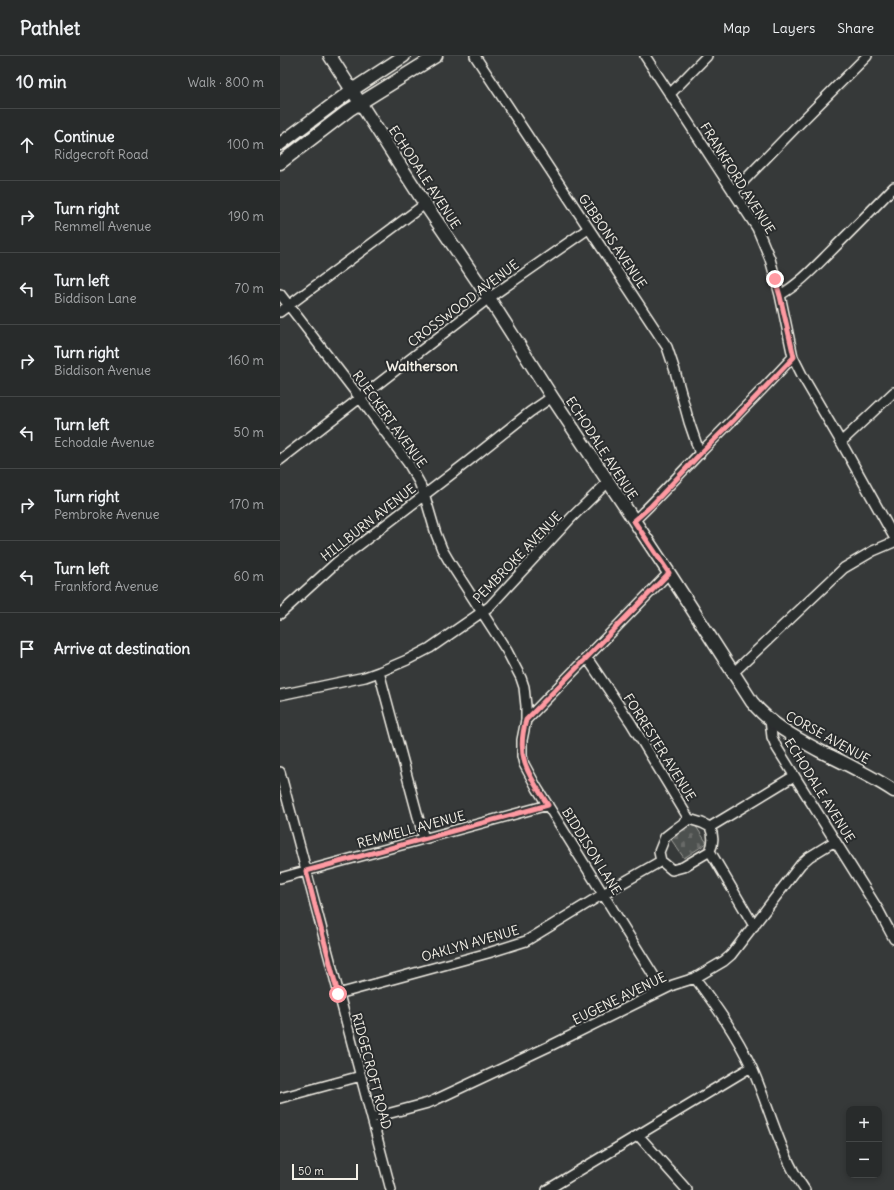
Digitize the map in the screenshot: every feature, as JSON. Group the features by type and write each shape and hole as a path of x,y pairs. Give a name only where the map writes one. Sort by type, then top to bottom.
{"main road":[{"name":"ECHODALE AVENUE","path":"330,56 425,204 669,573 752,702 759,711 770,720"},
{"path":"280,144 352,90 404,56"},
{"path":"280,163 360,104 436,56"},
{"name":"CORSE AVENUE","path":"770,720 798,739 869,776 894,791"}],"street":[{"name":"GIBBONS AVENUE","path":"475,56 667,347 700,454"},
{"name":"FRANKFORD AVENUE","path":"645,56 757,228 770,259 794,357 894,537"},
{"path":"670,94 707,56"},
{"path":"733,192 867,56"},
{"path":"780,296 805,277 894,187"},
{"path":"280,312 425,204"},
{"name":"CROSSWOOD AVENUE","path":"280,460 488,298 588,229"},
{"name":"RUECKERT AVENUE","path":"280,294 360,398 408,463 419,482 442,549 507,651 521,678 526,698 526,720"},
{"path":"634,521 794,357"},
{"path":"841,442 894,392"},
{"name":"HILLBURN AVENUE","path":"280,614 337,562 530,412 552,397"},
{"name":"PEMBROKE AVENUE","path":"280,696 366,677 430,648 490,606 572,517 608,482"},
{"path":"733,673 844,568 873,551 894,542"},
{"path":"526,720 669,573"},
{"name":"FORRESTER AVENUE","path":"587,658 631,723 689,819 710,827"},
{"path":"379,672 424,839"},
{"name":"BIDDISON LANE","path":"526,720 522,740 523,760 534,783 654,976 661,991"},
{"name":"ECHODALE AVENUE","path":"770,720 772,737 777,748 879,911 894,939"},
{"name":"RIDGECROFT ROAD","path":"280,772 391,1190"},
{"path":"689,819 665,837 659,852 661,861 672,870 683,868 710,851 713,844 713,837 710,827 794,776"},
{"name":"REMMELL AVENUE","path":"280,878 548,805"},
{"name":"EUGENE AVENUE","path":"372,1118 435,1100 561,1041 673,985 695,978 724,962 754,926 801,864 809,857 835,841"},
{"path":"710,851 754,926"},
{"name":"OAKLYN AVENUE","path":"338,994 521,943 661,861"},
{"path":"695,978 736,1036 751,1067 790,1166 805,1190"},
{"path":"547,1190 561,1187 638,1135 751,1067"},
{"path":"280,1098 361,1076"},
{"path":"638,1135 687,1190"}],"green space":[{"path":"693,822 707,843 684,858 670,838"}],"district":[{"name":"Waltherson","path":"422,366"}],"route":[{"path":"338,994 306,871 548,805 524,764 522,756 522,740 526,720 669,573 634,521 651,506 794,357 775,279"}]}
